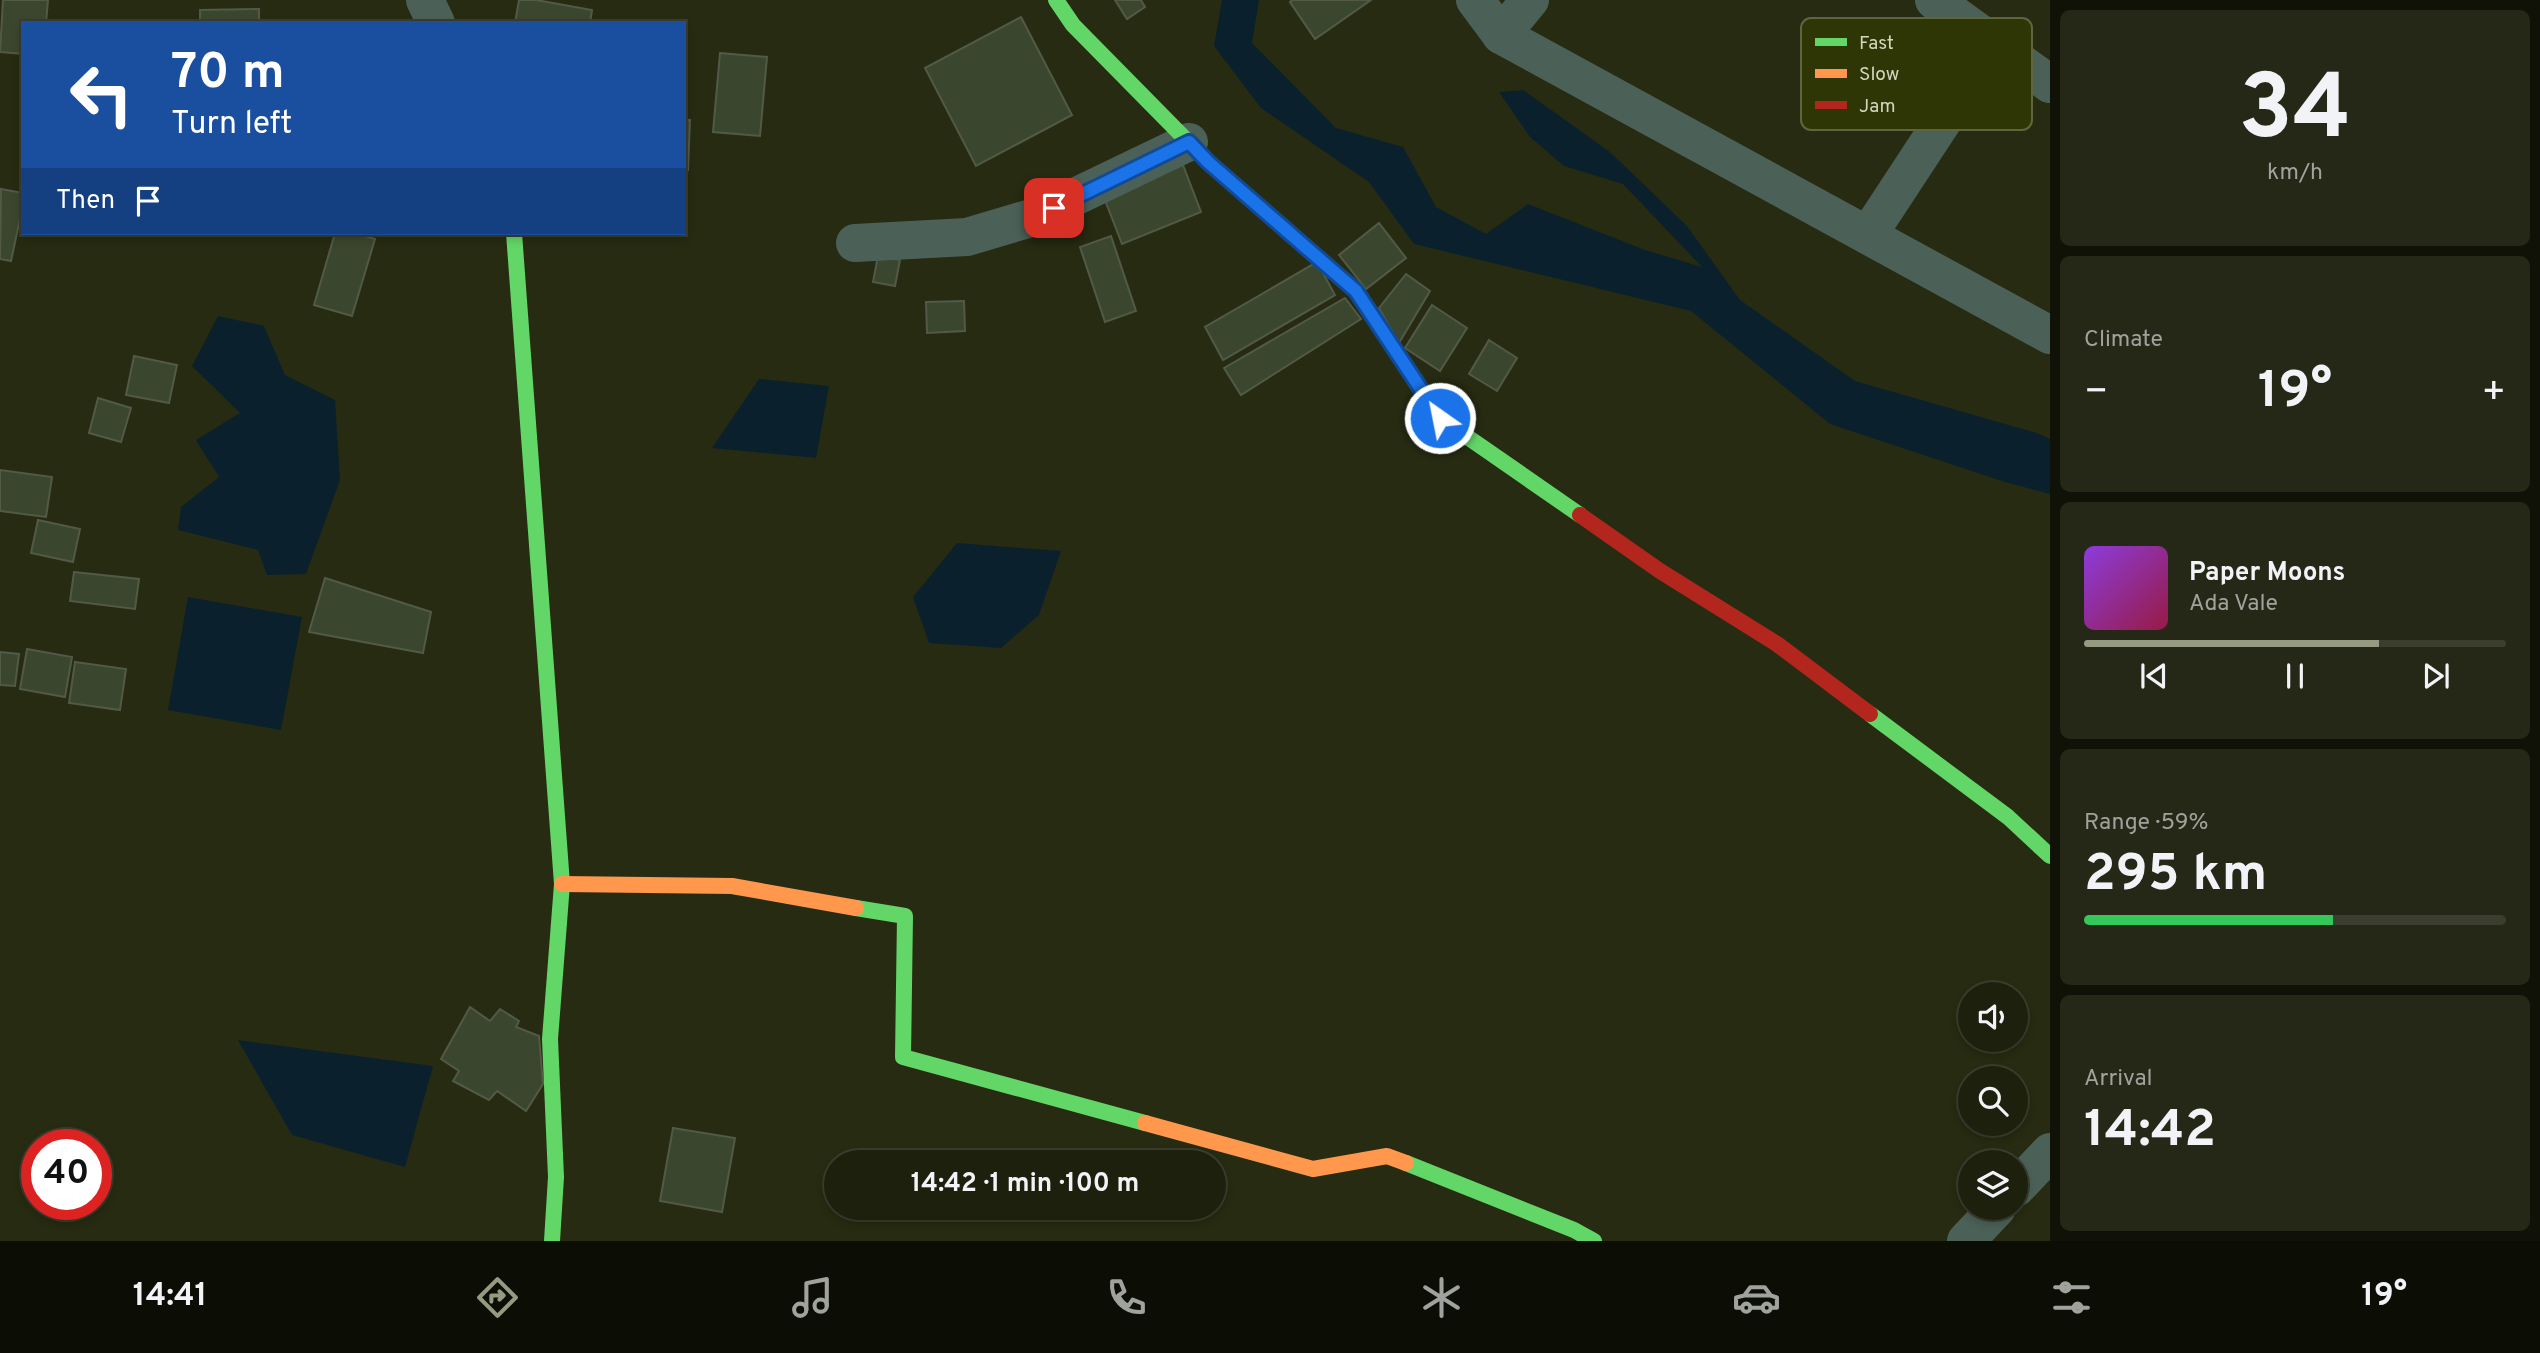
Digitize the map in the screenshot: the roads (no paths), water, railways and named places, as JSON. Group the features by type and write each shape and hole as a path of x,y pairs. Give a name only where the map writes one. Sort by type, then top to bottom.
{"street":[{"path":"425,0 435,21"},
{"path":"1056,0 1073,25 1208,162 1356,291 1440,418 1660,571 1777,644 2008,817 2050,856"},
{"path":"1475,0 1501,35 2050,335"},
{"path":"1501,35 1530,0"},
{"path":"1934,0 1959,18"},
{"path":"2032,72 2050,85"},
{"path":"1868,235 1937,130"},
{"path":"855,243 967,237 1031,218 1189,142"},
{"path":"514,235 562,884 550,1039 556,1177 552,1241"},
{"path":"562,884 732,886 905,916 904,1057 1313,1169 1387,1156 1574,1230 1594,1241"},
{"path":"2028,1175 2050,1152"},
{"path":"1966,1241 1986,1220"}],"water":[{"path":"1222,0 1259,0 1252,43 1336,128 1403,147 1436,207 1486,234 1528,204 1645,250 1702,267 1623,184 1564,166 1530,137 1499,92 1523,90 1610,152 1687,226 1740,300 1855,381 2050,439 2050,494 2005,482 1830,424 1691,311 1414,244 1369,182 1261,108 1214,46"},
{"path":"218,316 264,326 285,375 335,400 340,480 306,574 267,575 258,550 178,530 181,507 219,477 196,440 240,413 192,366"},
{"path":"759,379 829,386 816,458 712,448"},
{"path":"957,543 1061,551 1039,615 1001,648 929,643 913,597"},
{"path":"188,597 302,617 281,730 168,710"},
{"path":"238,1040 433,1066 405,1167 292,1135"}]}
